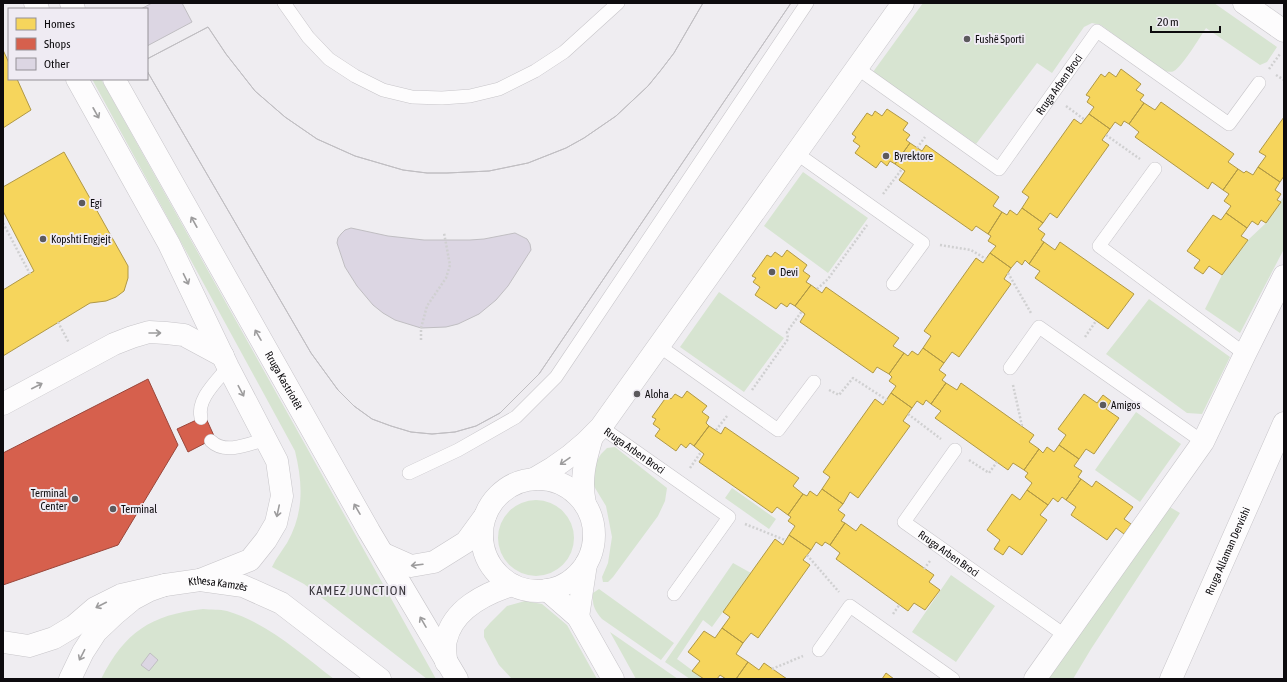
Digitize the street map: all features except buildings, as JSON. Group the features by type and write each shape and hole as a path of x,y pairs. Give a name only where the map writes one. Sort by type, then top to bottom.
{"main road":[{"name":"Rruga Arben Broci","path":"384,554 411,566 434,562 466,542 485,516 492,502 504,491 518,483 534,479 570,458 596,432 903,3"},
{"path":"1244,3 1283,29"},
{"path":"78,80 169,244 277,461 282,496 276,523 266,540 250,560 200,580"},
{"name":"Rruga Kastriotët","path":"115,80 384,554 452,670"},
{"path":"1035,679 1203,442 1284,276"},
{"path":"3,404 114,344 149,332 184,335 226,361"},
{"name":"Rruga Allaman Dervishi","path":"1171,679 1284,423"},
{"name":"Rruga Arben Broci","path":"485,516 482,533 483,548 489,563 499,576 512,585 529,591 547,590 562,586 576,577 586,564 593,549 594,534 592,518 585,504 582,488 586,458 596,432"},
{"name":"Rruga Arben Broci","path":"534,479 554,481 571,489 585,504"},
{"name":"Rruga Arben Broci","path":"578,617 586,564"},
{"name":"Kthesa Kamzës","path":"70,679 83,652 96,632 133,599 148,591 165,585 200,580 243,586 281,603 380,679"},
{"path":"3,642 29,646 54,638 74,626 95,608 120,595 165,585"},
{"path":"452,670 446,641 452,623 463,610 490,592 512,585"},
{"path":"547,590 578,617 613,679"}],"lane":[{"path":"284,3 308,37 329,59 355,76 383,90 412,97 442,98 470,96 499,89 535,71 564,52 618,3"},
{"path":"409,473 458,450 516,417 556,377 807,3"},
{"name":"Rruga Arben Broci","path":"857,68 999,169 1097,31 1229,124 1259,83"},
{"path":"796,153 923,243 893,284"},
{"path":"1154,169 1099,246 1245,354"},
{"path":"1010,368 1039,327 1203,442"},
{"path":"659,346 778,430 814,382"},
{"path":"201,418 199,412 203,398 226,361"},
{"name":"Rruga Arben Broci","path":"596,432 729,517"},
{"path":"211,441 217,446 226,448 244,446 266,439"},
{"name":"Rruga Arben Broci","path":"955,450 904,522 1066,636"},
{"path":"674,594 729,517"},
{"path":"819,650 850,606 954,679"}],"path":[{"path":"1051,96 1085,120"},
{"path":"1106,135 1154,169"},
{"path":"817,289 828,279 871,220 873,208 902,169"},
{"path":"3,223 30,274"},
{"path":"420,340 420,328 427,306 446,278 450,265 444,233"},
{"path":"923,243 971,250 986,259"},
{"path":"1008,273 1039,327"},
{"path":"716,430 737,401 748,396 788,340 787,332 802,311"},
{"path":"1010,368 1022,426"},
{"path":"814,382 839,395 853,378 887,400"},
{"path":"729,517 785,540"},
{"path":"807,554 850,606"},
{"path":"772,669 819,650"}],"green space":[{"path":"923,3 1214,3 1277,47 1267,62 1260,65 1206,28 1182,64 1174,71 1170,72 1162,70 1101,25 1092,23 1084,27 1052,73 1037,63 976,144 873,72"},
{"path":"93,80 102,80 436,679 427,679 304,584 272,567 293,532 297,521 300,498 300,475 295,451"},
{"path":"803,172 868,218 828,273 764,226"},
{"path":"1284,196 1284,249 1240,333 1205,309 1222,275 1248,240 1266,223"},
{"path":"719,292 784,338 744,392 680,347"},
{"path":"1149,299 1230,357 1202,414 1187,413 1106,354"},
{"path":"1136,412 1181,444 1140,502 1095,470"},
{"path":"615,447 667,488 665,501 658,516 613,577 608,582 603,582 602,577 608,563 612,537 606,506 592,483 595,464 601,454 607,448"},
{"path":"732,488 776,519 769,529 725,498"},
{"path":"536,500 550,503 563,511 571,524 574,538 571,552 563,565 550,573 536,576 522,573 509,565 501,552 498,538 501,524 509,511 522,503"},
{"path":"1168,506 1180,513 1073,679 1047,679"},
{"path":"733,563 751,573 712,627 703,620 677,659 704,679 690,679 665,662"},
{"path":"951,575 995,606 956,662 912,632"},
{"path":"599,589 674,643 661,660 602,619 595,610 593,600 593,593"},
{"path":"525,601 542,604 567,625 597,679 512,679 499,665 484,637 484,630 507,606"},
{"path":"203,609 227,611 256,623 284,640 334,679 101,679 120,649 141,629 154,621 168,616"},
{"path":"610,632 678,679 636,679"}],"place":[{"name":"Fushë Sporti","path":"967,39"},
{"name":"Byrektore","path":"886,156"},
{"name":"Egi","path":"82,203"},
{"name":"Kopshti Engjejt","path":"43,239"},
{"name":"Devi","path":"772,272"},
{"name":"Aloha","path":"637,394"},
{"name":"Amigos","path":"1103,405"},
{"name":"Terminal Center","path":"75,499"},
{"name":"Terminal","path":"113,509"}],"district":[{"name":"KAMEZ JUNCTION","path":"358,590"}]}
